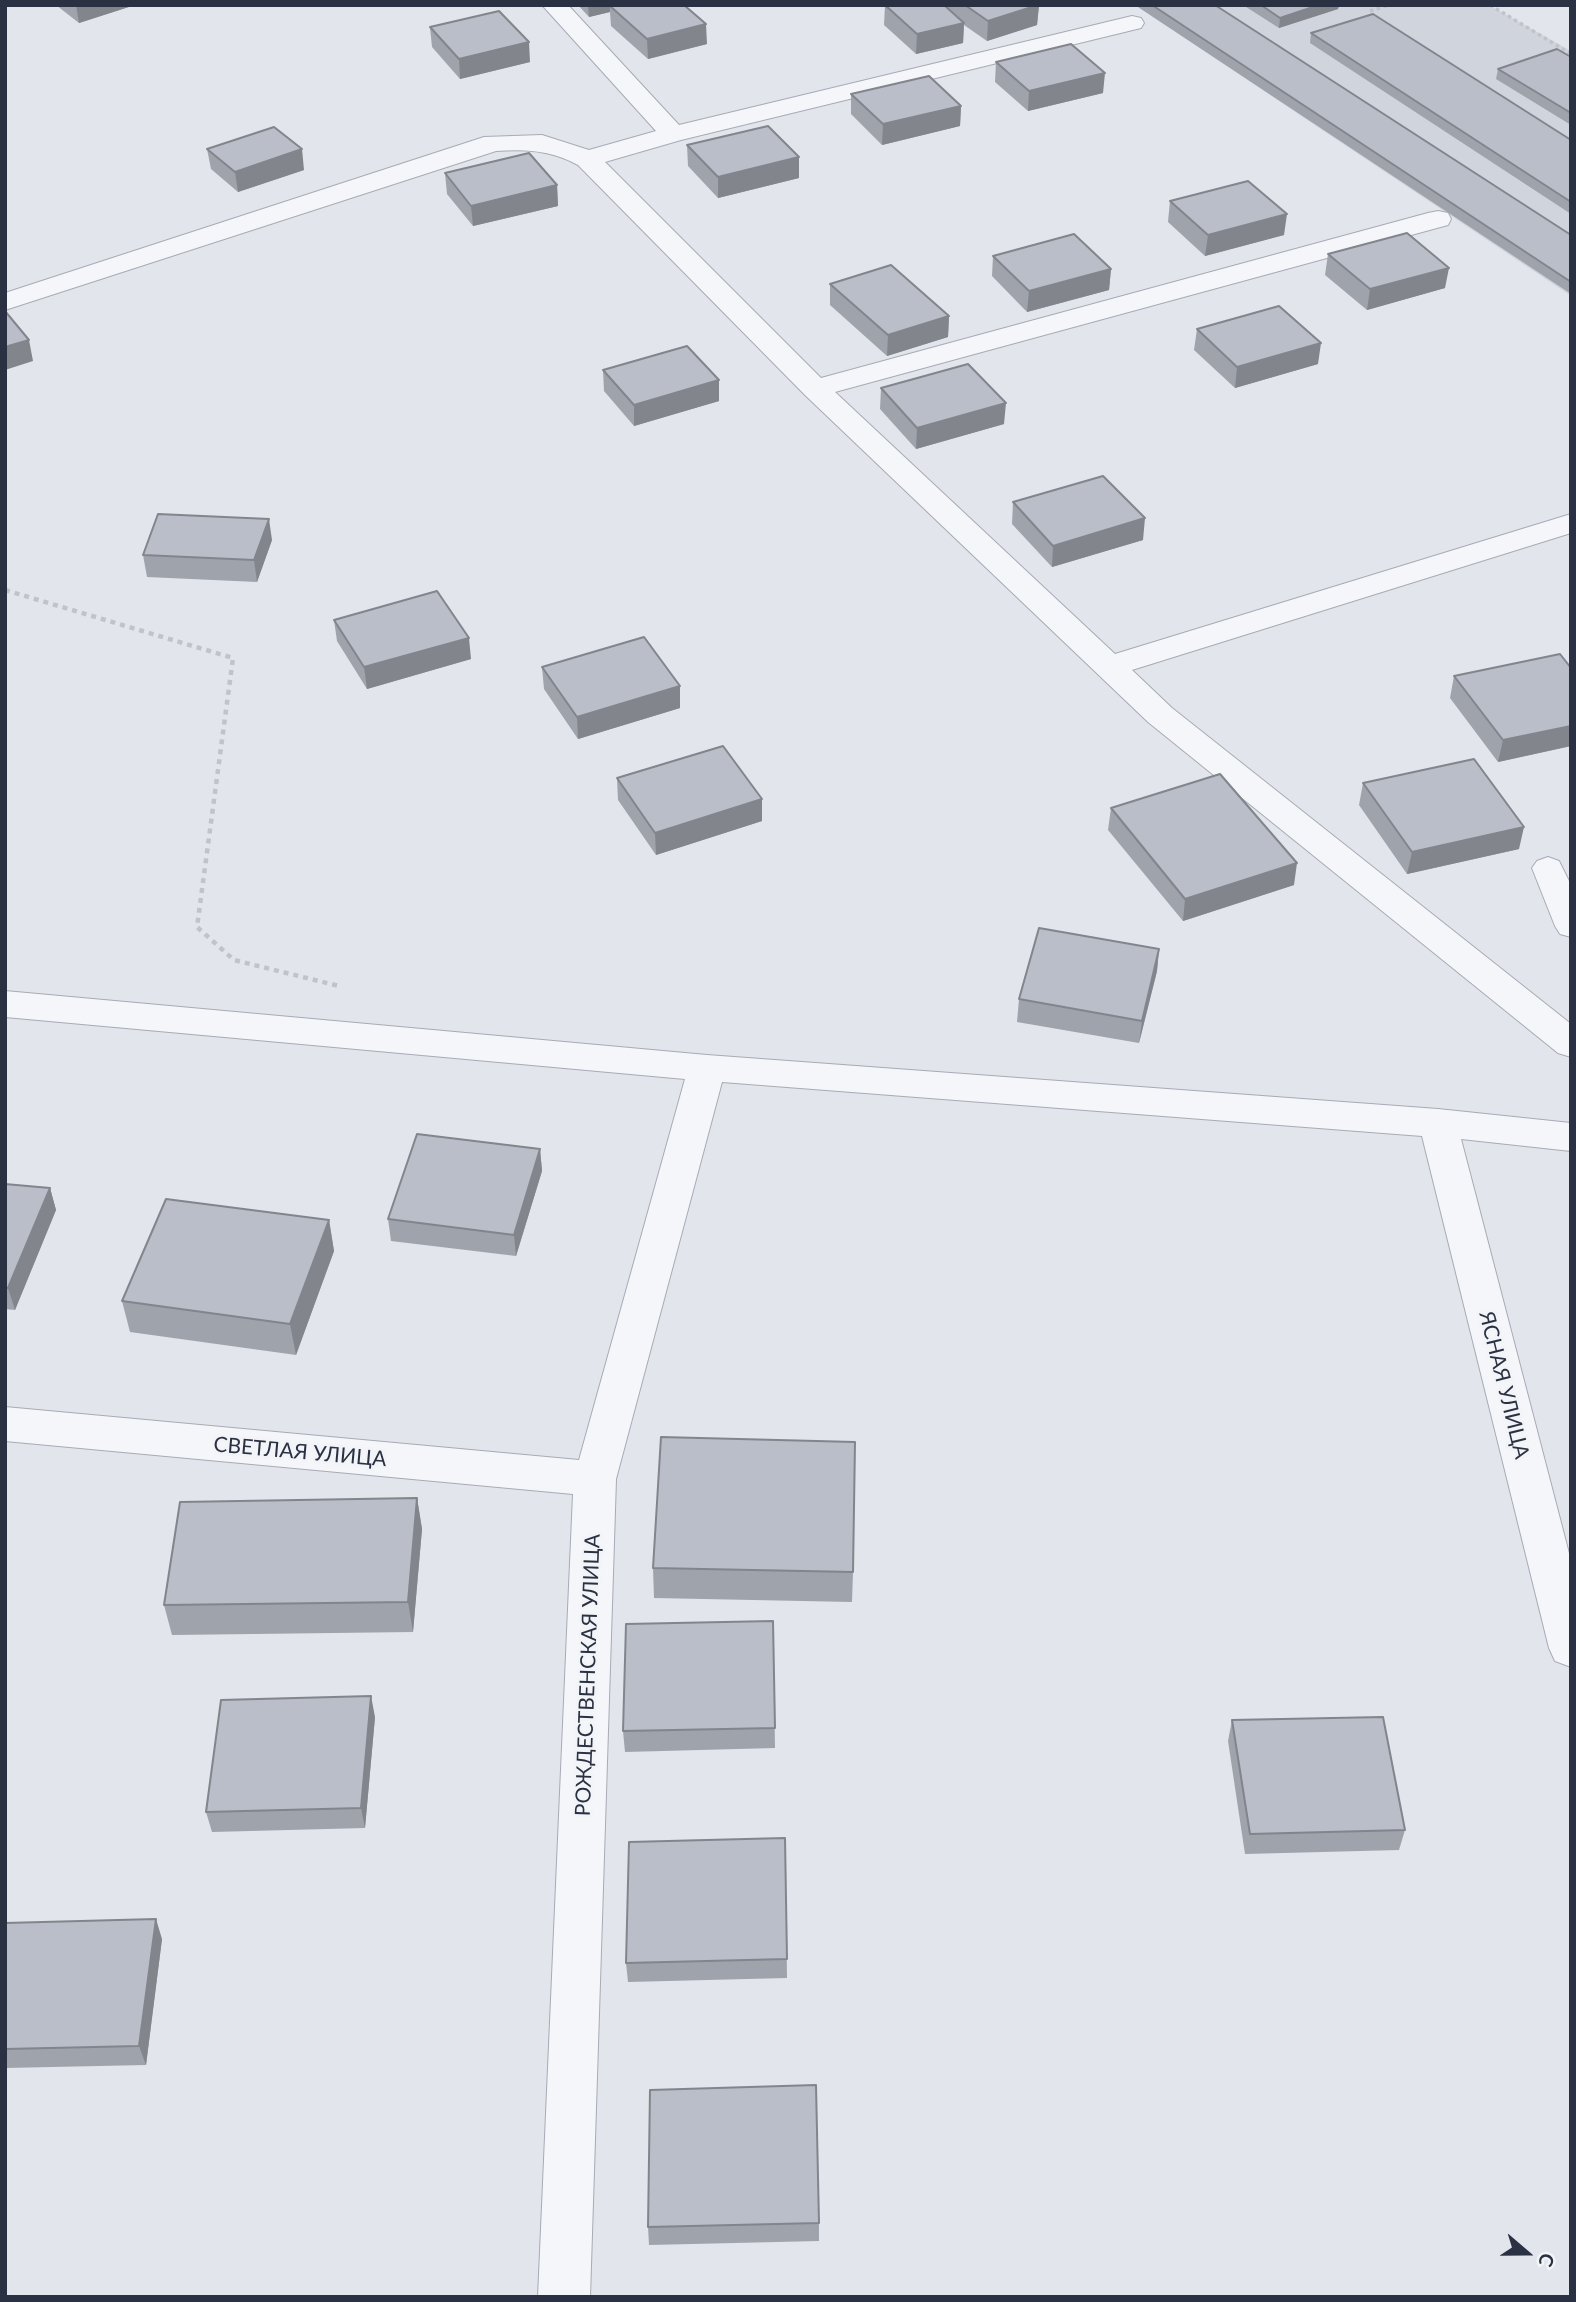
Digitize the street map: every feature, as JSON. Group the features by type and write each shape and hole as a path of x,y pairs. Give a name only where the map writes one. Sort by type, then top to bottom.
{"street":[{"path":"554,5 673,134"},
{"path":"587,159 673,134 1132,23"},
{"path":"5,302 493,143 531,141 562,145 587,159 815,389 1160,715 1571,1044"},
{"path":"815,389 1438,219"},
{"path":"1108,667 1571,523"},
{"path":"5,1004 707,1068 1437,1123 1571,1137"},
{"name":"РОЖДЕСТВЕНСКАЯ УЛИЦА","path":"564,2297 595,1479 707,1068"},
{"name":"ЯСНАЯ УЛИЦА","path":"1437,1123 1571,1648"},
{"name":"СВЕТЛАЯ УЛИЦА","path":"5,1424 595,1479"}],"lane":[{"path":"1548,868 1571,926"}],"path":[{"path":"1370,11 1389,5"},
{"path":"1490,5 1571,54"},
{"path":"5,590 233,658 197,928 234,960 352,990 376,1037"}],"shaded area":[{"path":"1135,5 1489,5 1571,51 1571,296"}],"building":[{"path":"684,5 706,24 647,39 610,6"},
{"path":"885,5 944,5 964,23 917,34"},
{"path":"965,5 1038,5 988,21"},
{"path":"1152,5 1215,5 1571,235 1571,282"},
{"path":"1261,5 1319,5 1280,18"},
{"path":"499,11 529,42 459,59 430,27"},
{"path":"1373,14 1571,140 1571,202 1311,33"},
{"path":"1071,44 1105,73 1029,91 996,62"},
{"path":"1557,49 1571,57 1571,113 1498,69"},
{"path":"929,76 961,106 883,124 851,94"},
{"path":"768,126 799,157 718,177 687,145"},
{"path":"274,127 302,149 235,172 207,149"},
{"path":"529,153 557,185 471,206 445,173"},
{"path":"1248,181 1287,214 1208,235 1170,201"},
{"path":"1407,233 1449,268 1370,289 1328,254"},
{"path":"1074,234 1111,269 1029,291 993,256"},
{"path":"891,265 949,316 888,335 830,284"},
{"path":"1279,306 1321,343 1237,367 1197,329"},
{"path":"5,311 29,340 5,347"},
{"path":"687,346 719,380 634,405 603,370"},
{"path":"968,364 1006,403 917,428 881,388"},
{"path":"1103,476 1145,518 1053,546 1013,502"},
{"path":"158,514 269,519 254,560 143,555"},
{"path":"437,591 469,638 364,667 334,620"},
{"path":"644,637 680,686 577,717 542,667"},
{"path":"1560,654 1571,668 1571,726 1503,740 1454,676"},
{"path":"723,746 762,799 655,833 617,778"},
{"path":"1474,759 1524,827 1412,852 1363,783"},
{"path":"1220,774 1297,863 1185,899 1111,808"},
{"path":"1039,928 1159,949 1142,1021 1019,999"},
{"path":"417,1134 540,1149 514,1235 388,1219"},
{"path":"5,1184 50,1188 8,1288 5,1288"},
{"path":"166,1199 329,1220 290,1324 122,1301"},
{"path":"661,1437 855,1442 853,1572 653,1568"},
{"path":"417,1498 408,1602 164,1605 180,1502"},
{"path":"773,1621 775,1728 623,1731 626,1624"},
{"path":"371,1696 361,1808 206,1812 221,1700"},
{"path":"1383,1717 1405,1830 1250,1834 1232,1720"},
{"path":"785,1838 787,1959 626,1963 629,1842"},
{"path":"156,1919 139,2046 5,2049 5,1923"},
{"path":"816,2085 819,2223 648,2227 650,2090"}]}
